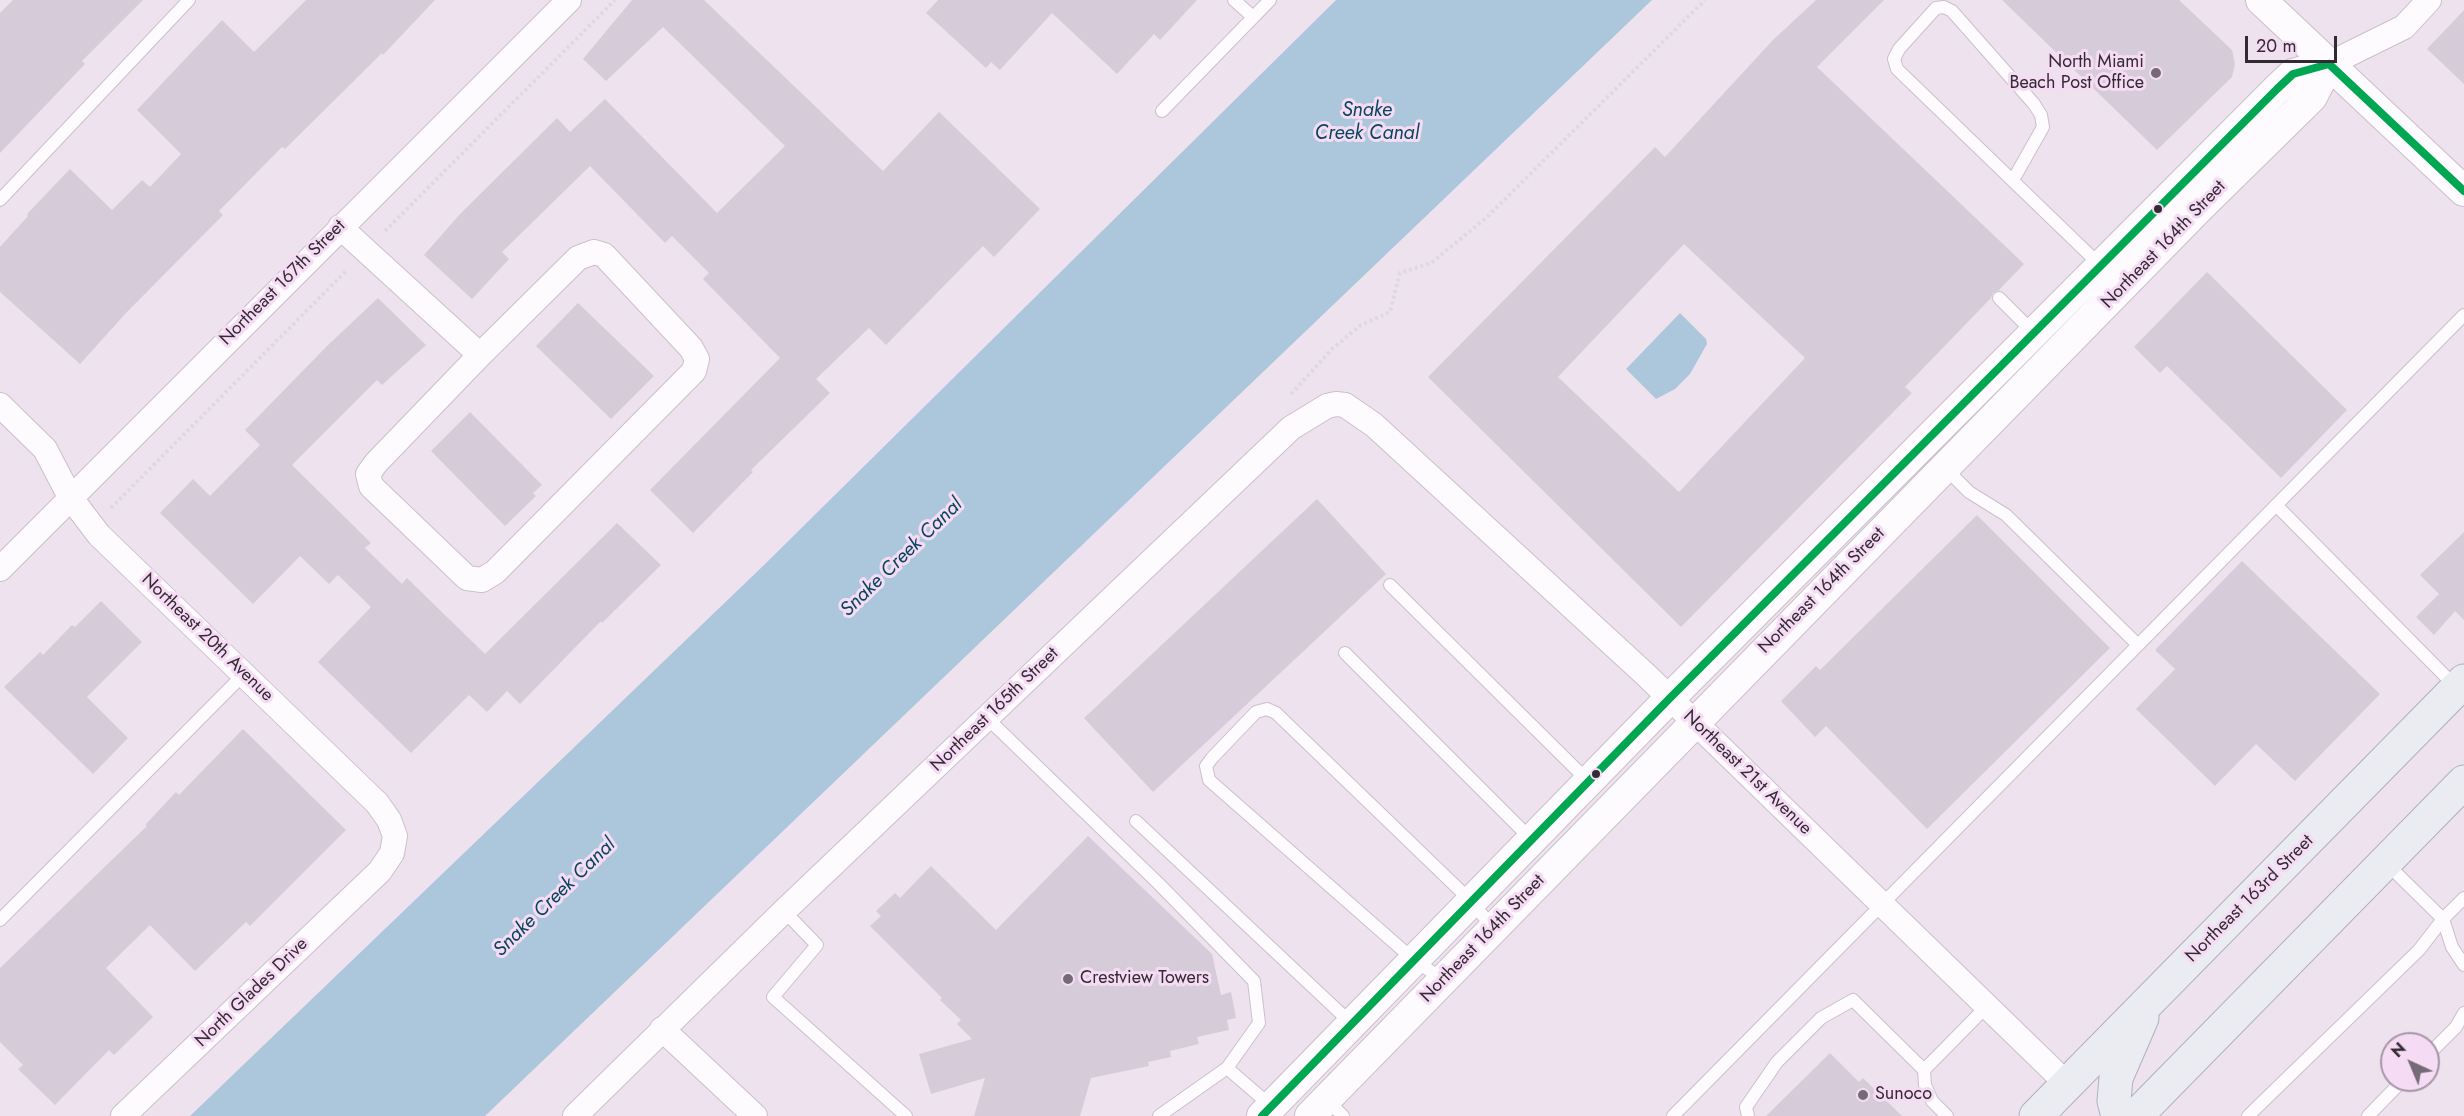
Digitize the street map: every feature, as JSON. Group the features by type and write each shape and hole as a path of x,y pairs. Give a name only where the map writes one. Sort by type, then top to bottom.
{"main road":[{"name":"Northeast 163rd Street","path":"2036,1116 2069,1100 2148,1002 2461,685"},
{"path":"2136,1116 2464,782"},
{"path":"2118,1116 2114,1101 2116,1078 2148,1002"}],"street":[{"name":"Northeast 167th Street","path":"0,569 569,0"},
{"path":"2261,0 2464,191"},
{"name":"Northeast 164th Street","path":"1266,1111 1670,698 1843,527 2033,332 2102,267 2294,74 2329,64 2404,27 2430,0"},
{"name":"Northeast 164th Street","path":"1326,1110 1493,928 2199,208 2312,97 2329,64"},
{"path":"340,227 480,355"},
{"path":"594,252 604,255 691,348 698,359 694,371 495,572 482,580 467,578 371,486 368,474 480,355 578,258 594,252"},
{"name":"Northeast 21st Avenue","path":"1336,404 1345,405 1374,425 1670,698 1987,1006 2069,1100"},
{"name":"Northeast 165th Street","path":"575,1116 784,911 1291,428 1327,406 1336,404"},
{"name":"Northeast 20th Avenue","path":"0,405 45,449 70,497 99,535 377,802 389,820 395,836 392,853 380,871"},
{"name":"North Glades Drive","path":"123,1116 380,871"},
{"path":"662,1029 755,1116"}],"lane":[{"path":"0,200 189,0"},
{"path":"1234,0 1253,17"},
{"path":"1162,111 1270,0"},
{"path":"2013,180 2043,127 2041,115 2034,104 1952,11 1944,7 1936,8 1899,49 1894,59 1897,69 2102,267"},
{"path":"1999,298 2033,332"},
{"path":"1673,1116 2464,315"},
{"path":"1944,468 1969,492 2006,515 2138,645"},
{"path":"2276,505 2461,685"},
{"path":"1390,585 1589,782"},
{"path":"1345,653 1532,840"},
{"path":"0,920 244,674"},
{"path":"1443,980 1414,960 1209,780 1206,766 1256,712 1268,709 1276,713 1472,901 1493,928"},
{"path":"987,718 1158,883 1254,981 1259,1023 1227,1068 1159,1116"},
{"path":"1136,821 1352,1024"},
{"path":"2385,862 2443,919 2452,947 2464,965"},
{"path":"2248,1116 2419,950 2443,919 2464,898"},
{"path":"784,911 817,945 773,997 906,1116"},
{"path":"1748,1116 1746,1107 1777,1062 1821,1018 1853,1000 1924,1070 1925,1085 1932,1101 1947,1116"},
{"path":"1924,1070 1987,1006"},
{"path":"2440,1043 2456,1027 2464,1013"},
{"path":"1227,1068 1266,1111"},
{"path":"2367,1116 2391,1092"}],"path":[{"path":"108,515 112,505 615,0"},
{"path":"1286,400 1333,348 1360,326 1390,312 1400,273 1431,263 1486,218 1705,0"}],"water":[{"name":"Snake Creek Canal","path":"1336,0 1652,0 485,1116 190,1116 763,566"},
{"path":"1680,313 1706,339 1707,344 1690,374 1675,389 1656,399 1626,369"}],"building":[{"path":"13,0 143,0 82,61 85,64 0,153 0,13"},
{"path":"306,0 435,0 383,55 382,53 285,149 282,147 219,211 223,215 127,312 80,364 0,292 0,247 28,216 27,214 70,169 112,210 142,180 150,187 181,154 137,110 222,20 254,52"},
{"path":"632,0 704,0 883,171 939,112 1040,209 994,257 983,246 886,345 869,328 816,379 830,393 751,470 753,472 693,533 650,490 780,358 703,279 709,273 672,236 665,243 590,166 502,252 509,259 472,299 424,255 461,213 557,118 570,132 605,99 717,213 785,146 663,27 606,81 583,59"},
{"path":"938,0 1197,0 1160,40 1154,34 1117,74 1052,13 1000,70 991,62 986,68 926,13"},
{"path":"1816,0 1884,0 1817,67 2024,264 1999,290 1993,293 1991,298 1905,387 1912,393 1681,627 1428,377 1655,147 1665,157 1772,41","holes":["1684,244 1805,358 1679,492 1558,377"]},
{"name":"North Miami Beach Post Office","path":"2002,0 2179,0 2232,50 2235,64 2232,77 2157,150"},
{"path":"2464,10 2464,84 2427,49"},
{"path":"2207,272 2347,410 2281,478 2167,366 2160,373 2134,347"},
{"path":"378,298 426,345 382,385 377,380 292,465 371,543 365,548 402,584 407,578 485,654 617,523 661,565 602,623 601,621 520,704 507,691 487,712 469,695 411,753 318,662 371,607 338,575 329,584 300,556 253,604 160,513 193,479 210,496 260,445 245,430 328,345"},
{"path":"578,303 654,376 611,419 536,346"},
{"path":"470,412 542,485 533,493 536,496 505,526 431,451"},
{"path":"1317,499 1386,574 1153,792 1084,718"},
{"path":"1977,515 2110,648 1927,829 1826,726 1815,737 1781,701 1816,666 1820,670"},
{"path":"2464,532 2464,620 2455,611 2434,635 2416,617 2439,594 2420,575"},
{"path":"2242,561 2380,694 2295,781 2256,744 2215,786 2136,709 2175,669 2155,650"},
{"path":"101,601 142,642 87,697 128,738 93,774 4,687 40,652 43,655 72,625 75,627"},
{"path":"243,729 346,830 250,926 246,922 195,971 150,925 106,968 153,1017 114,1055 109,1050 55,1105 18,1069 23,1065 0,1042 0,968 147,826 145,825 176,792 179,795"},
{"name":"Crestview Towers","path":"1088,836 1212,954 1221,995 1231,992 1236,1018 1227,1020 1229,1030 1197,1037 1199,1044 1170,1051 1171,1057 1148,1062 1149,1066 1091,1078 1080,1116 974,1116 985,1078 931,1094 919,1054 972,1039 957,1024 961,1020 940,1000 942,998 870,926 881,916 876,911 895,893 900,898 931,866 996,930"},
{"path":"1830,1053 1859,1082 1863,1078 1902,1116 1766,1116"}],"transit line":[{"path":"2329,64 2464,191"},
{"path":"1262,1116 1670,698 2277,89 2293,74 2329,64"}],"place":[{"name":"North Miami Beach Post Office","path":"2156,73"},
{"name":"Crestview Towers","path":"1068,979"},
{"name":"Sunoco","path":"1863,1095"}]}
